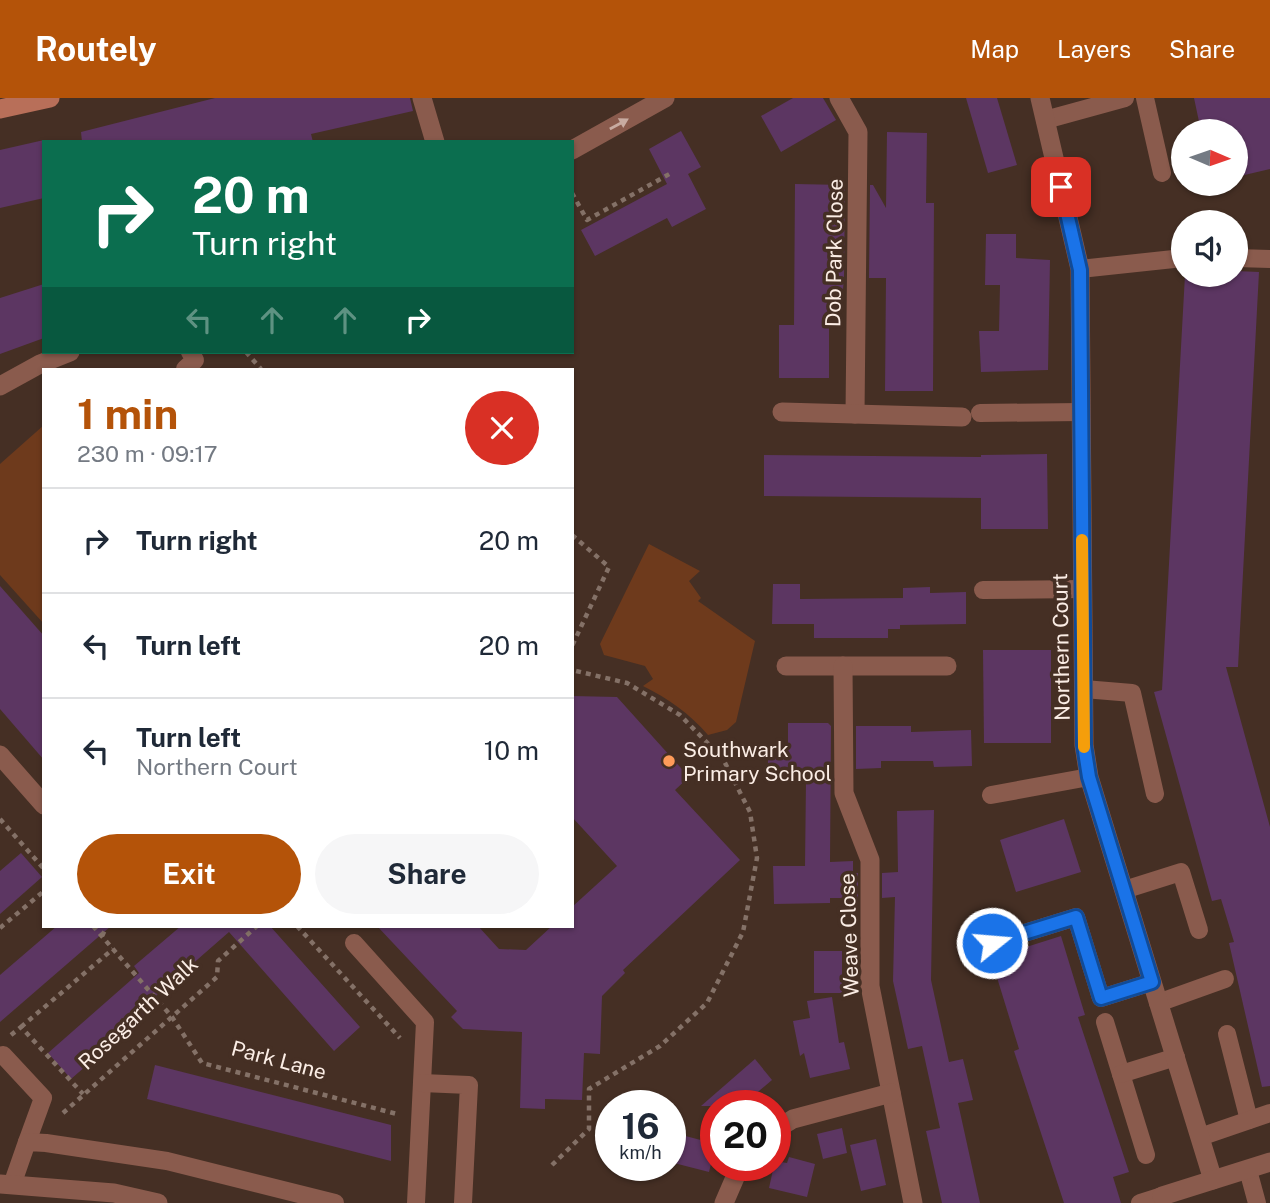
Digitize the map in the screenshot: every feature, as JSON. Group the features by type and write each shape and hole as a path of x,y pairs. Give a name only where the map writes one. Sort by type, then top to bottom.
{"main road":[{"path":"0,109 50,98"}],"street":[{"path":"422,98 434,140"},
{"path":"574,149 666,98"},
{"name":"Dob Park Close","path":"839,98 858,132 855,414"},
{"name":"Northern Court","path":"1040,98 1080,270 1084,745 1089,777 1213,1180"},
{"path":"0,386 65,354"},
{"path":"782,412 971,415"},
{"path":"786,666 947,666"},
{"name":"Weave Close","path":"843,666 844,793 870,860 870,986 913,1203"},
{"path":"0,755 42,803"},
{"path":"791,1120 891,1093"},
{"path":"1163,1196 1270,1162"},
{"path":"724,1203 734,1181"},
{"path":"6,1184 114,1194 158,1203"}],"lane":[{"path":"1045,120 1125,98"},
{"path":"1145,98 1162,173"},
{"path":"1248,258 1270,259"},
{"path":"1080,270 1171,259"},
{"path":"186,368 195,360 191,354"},
{"path":"971,415 1081,412"},
{"path":"983,590 1083,589"},
{"path":"1084,689 1132,693 1155,794"},
{"path":"991,795 1089,777"},
{"path":"1124,890 1181,872 1199,930"},
{"path":"992,943 1076,917 1101,998 1152,982"},
{"path":"354,943 425,1022 416,1203"},
{"path":"1158,1003 1224,979"},
{"path":"1105,1022 1146,1155"},
{"path":"1227,1034 1249,1120"},
{"path":"3,1055 43,1098 27,1142 6,1184"},
{"path":"1121,1074 1176,1057"},
{"path":"422,1083 469,1085 463,1203"},
{"path":"1200,1137 1270,1113"},
{"path":"27,1142 96,1148 167,1161 335,1203"},
{"path":"1248,1170 1257,1203"},
{"path":"1140,1203 1163,1196"}],"path":[{"path":"574,196 587,220 673,172"},
{"path":"248,354 260,368"},
{"path":"574,537 609,567 574,642"},
{"path":"552,1165 589,1129 589,1088 660,1046 707,1003 743,932 757,858 750,813 723,759 680,715 626,683 574,670"},
{"path":"0,819 42,867"},
{"path":"0,928 42,893"},
{"name":"Park Lane","path":"95,928 172,1017 202,1063 397,1114"},
{"path":"102,936 106,928"},
{"name":"Rosegarth Walk","path":"54,1122 217,977 218,961 255,928"},
{"path":"299,928 400,1036 400,1049"},
{"path":"11,1036 113,948"},
{"path":"21,1027 83,1094"},
{"path":"397,1127 398,1101"}],"shaded area":[{"path":"42,427 42,622 0,575 0,464"},
{"path":"649,544 700,571 689,581 701,598 698,601 755,641 736,722 727,730 708,735 678,707 643,686 653,679 645,666 604,655 600,644"}],"building":[{"path":"215,98 410,98 413,111 311,134 312,140 82,140 81,132"},
{"path":"793,98 823,98 836,120 781,152 761,116"},
{"path":"966,98 997,98 1017,165 988,173"},
{"path":"1194,98 1270,98 1270,169 1248,174 1248,119 1198,119"},
{"path":"681,131 701,167 688,174 706,209 672,227 667,218 595,256 581,230 667,184 649,149"},
{"path":"887,132 927,133 926,203 934,203 933,391 885,391 886,278 869,278 870,185 873,185 886,208"},
{"path":"42,140 42,198 0,208 0,150"},
{"path":"795,184 845,185 842,302 829,302 829,378 779,378 779,325 794,325"},
{"path":"986,234 1016,234 1016,258 1050,260 1048,370 981,372 979,331 999,331 1000,285 985,285"},
{"path":"1248,272 1259,272 1238,667 1226,667 1270,827 1270,1086 1262,1087 1229,943 1234,942 1221,899 1212,901 1154,692 1162,690 1184,287 1248,287"},
{"path":"42,285 42,339 0,354 0,298"},
{"path":"1047,454 1048,529 981,529 981,498 764,496 764,455 981,457"},
{"path":"773,584 800,584 800,599 903,598 903,588 930,587 930,593 966,592 966,624 900,625 900,629 888,629 888,638 814,638 814,624 772,624"},
{"path":"0,586 42,634 42,758 0,709"},
{"path":"983,650 1051,650 1051,743 984,743"},
{"path":"574,696 617,697 689,777 675,790 740,860 623,970 625,973 602,996 600,1054 584,1053 582,1100 545,1099 545,1109 520,1108 522,1032 463,1029 451,1017 457,1011 379,928 480,928 499,949 526,950 550,928 574,928 574,905 617,866 574,819"},
{"path":"788,723 828,723 831,726 830,862 853,861 853,873 858,873 858,898 830,898 830,903 774,904 773,866 805,866 806,780 768,779 768,756 788,756"},
{"path":"856,726 911,726 911,732 971,730 972,766 934,767 933,761 881,761 881,768 856,769"},
{"path":"934,810 931,980 949,1062 963,1059 973,1100 958,1103 980,1203 942,1203 926,1131 940,1128 922,1046 908,1049 893,981 895,897 882,898 882,873 898,872 897,811"},
{"path":"1064,819 1081,872 1016,892 1000,840"},
{"path":"21,853 42,877 0,914 0,871"},
{"path":"55,928 109,928 0,1022 0,975"},
{"path":"179,928 272,928 360,1027 334,1051 229,932 150,1001 155,1006 71,1079 48,1053 139,973 134,966"},
{"path":"1061,936 1085,1015 1078,1017 1129,1172 1113,1177 1121,1203 1064,1203 1014,1051 1019,1049 991,958"},
{"path":"814,951 842,951 842,993 814,993"},
{"path":"832,997 839,1043 844,1042 850,1069 810,1078 804,1053 800,1056 793,1021 810,1018 807,1001"},
{"path":"755,1059 772,1080 760,1090 719,1090"},
{"path":"155,1065 391,1125 391,1161 147,1099"},
{"path":"842,1128 847,1153 823,1159 817,1134"},
{"path":"686,1136 700,1140 700,1170 686,1166"},
{"path":"876,1139 886,1185 861,1191 850,1145"},
{"path":"791,1158 815,1164 807,1197 769,1188 771,1181 791,1181"}],"slow traffic":[{"path":"1082,540 1084,747"}],"place":[{"name":"Southwark Primary School","path":"669,761"}],"route":[{"path":"992,943 1076,917 1101,998 1152,982 1089,777 1084,745 1080,270 1061,187"}]}
